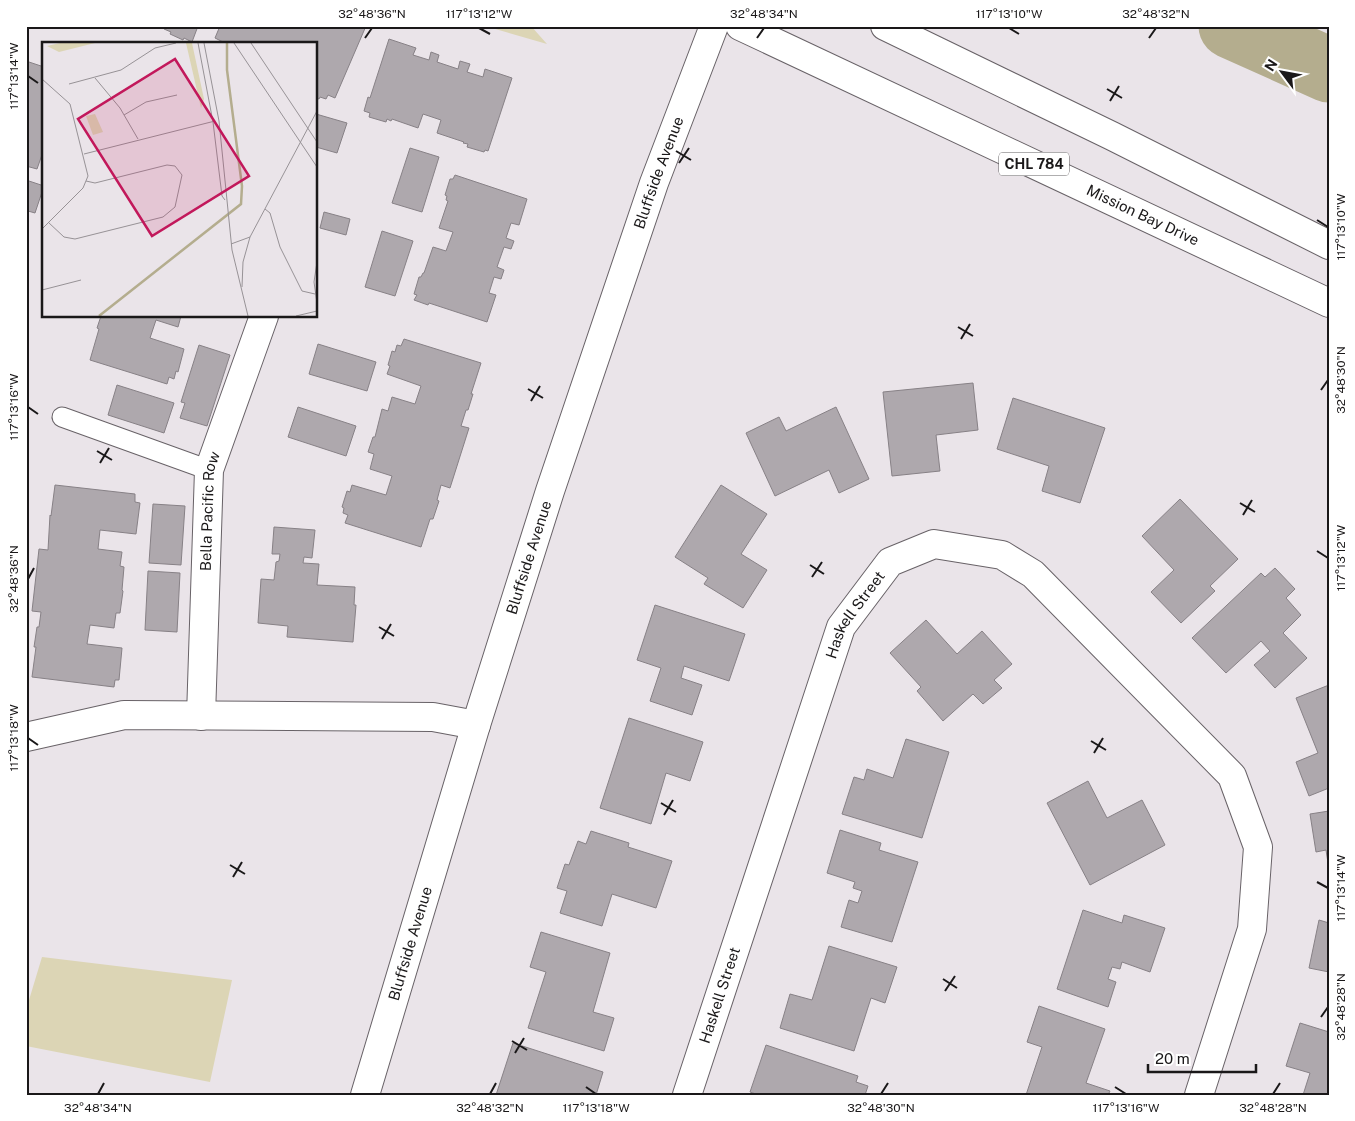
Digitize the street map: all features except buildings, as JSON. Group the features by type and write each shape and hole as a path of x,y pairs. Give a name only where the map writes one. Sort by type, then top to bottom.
{"street":[{"name":"Bluffside Avenue","path":"364,1095 476,725 550,492 651,192 714,26"},
{"name":"Mission Bay Drive","path":"740,26 1329,303"},
{"path":"884,26 1120,140 1329,246"},
{"name":"Bella Pacific Row","path":"201,716 209,470 263,318"},
{"name":"Haskell Street","path":"687,1095 841,627 890,562 934,544 1002,555 1033,574 1232,776 1258,847 1252,929 1199,1095"},
{"path":"26,736 124,715 432,717 476,725"}],"lane":[{"path":"62,417 209,470"}],"shaded area":[{"path":"485,26 531,26 547,44"},
{"path":"42,957 232,980 210,1082 26,1046 26,1010"}],"waterway":[{"path":"1231,26 1329,70"}]}
